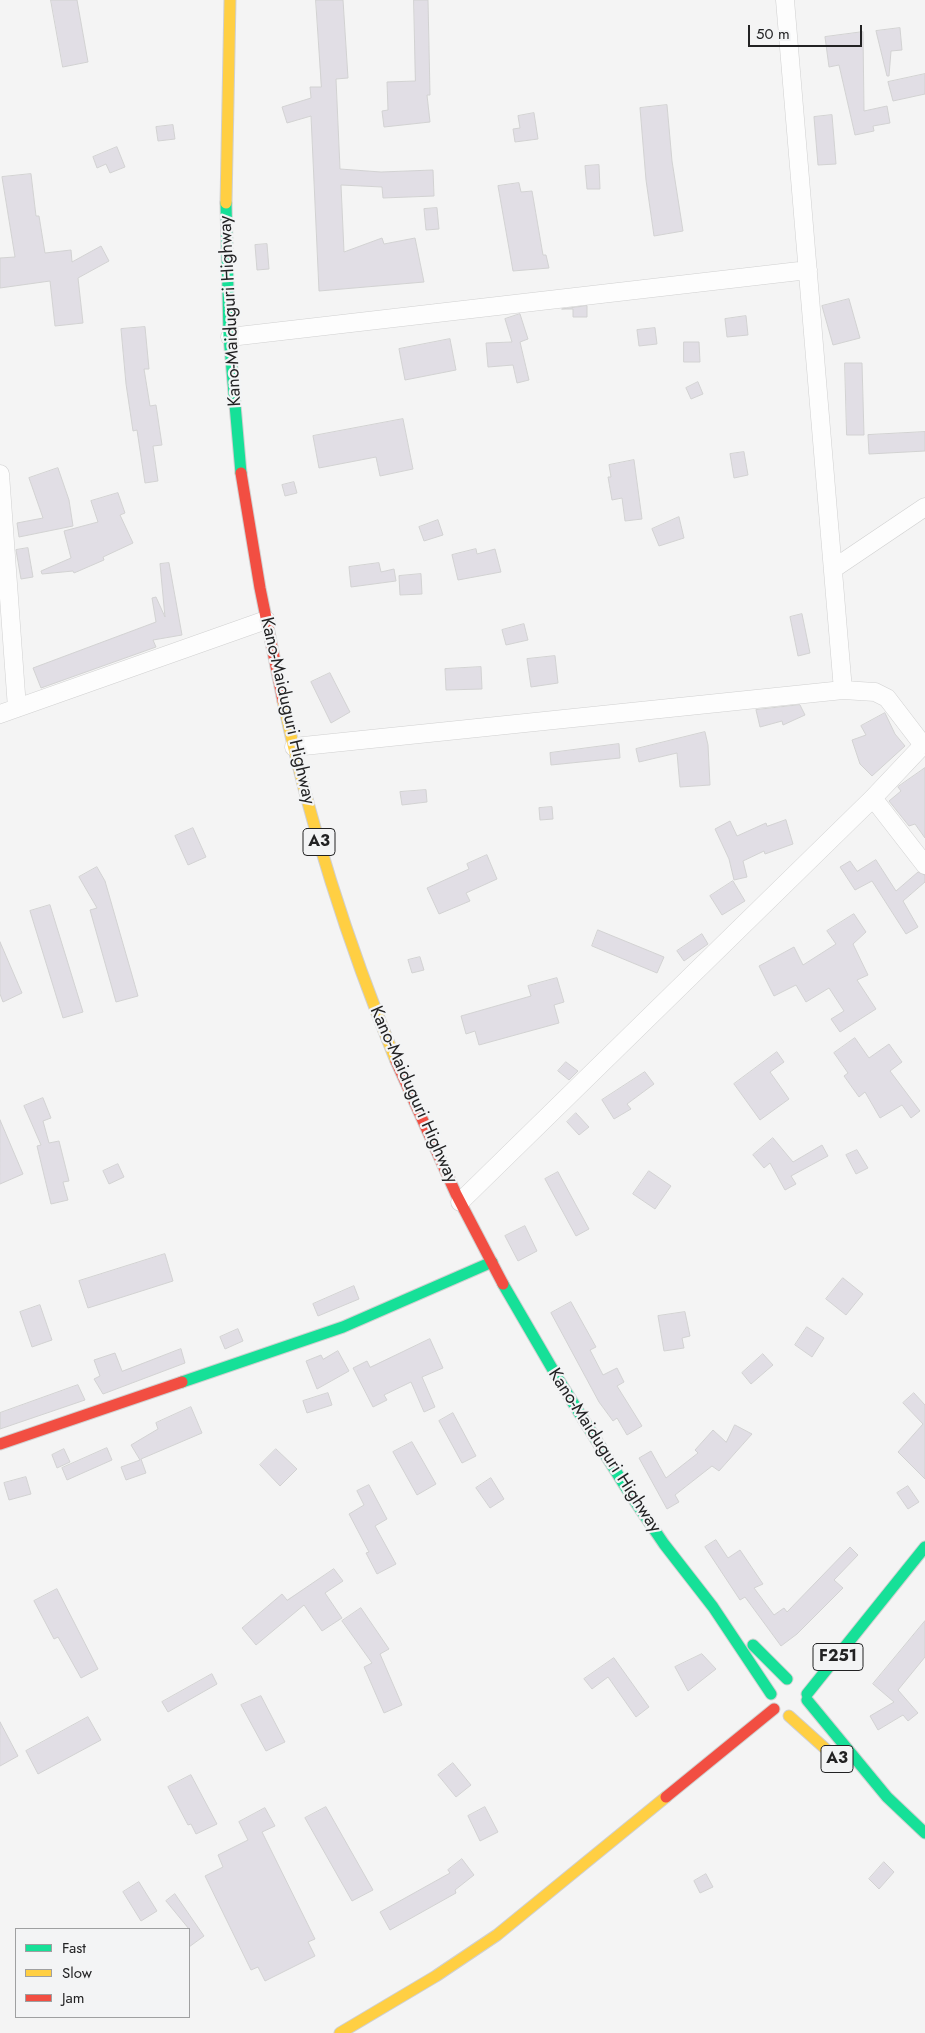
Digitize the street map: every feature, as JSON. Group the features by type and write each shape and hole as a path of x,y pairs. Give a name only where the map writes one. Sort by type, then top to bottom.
{"main road":[{"name":"Kano-Maiduguri Highway","path":"230,0 226,271 243,482 266,620 294,747 335,899 368,992 403,1080 460,1202 492,1262 546,1359 660,1539 704,1595 771,1694"},
{"path":"0,1444 343,1327 492,1262"},
{"name":"F251","path":"807,1697 867,1617 925,1547"},
{"name":"Kano-Maiduguri Highway","path":"704,1595 793,1678"},
{"name":"F251","path":"833,1642 867,1617"},
{"path":"771,1694 775,1685 793,1678"},
{"name":"A3","path":"793,1678 800,1683 807,1697 887,1797 925,1834"},
{"name":"A3","path":"771,1694 771,1703 774,1709 779,1713 789,1716 848,1769 887,1797"},
{"path":"789,1716 801,1711 807,1697"},
{"path":"340,2033 436,1976 497,1935 774,1709"}],"street":[{"path":"785,0 843,690"},
{"path":"230,337 808,270"},
{"path":"0,474 17,708"},
{"path":"833,569 925,507"},
{"path":"0,714 266,620"},
{"path":"294,747 843,690 875,692 886,698 924,744 873,798 460,1202"},
{"path":"873,798 925,865"}],"building":[{"path":"51,0 77,0 88,62 63,67"},
{"path":"316,0 343,0 348,78 336,79 340,169 381,172 433,170 434,196 383,198 382,187 341,185 344,252 382,238 384,244 415,238 424,282 319,291 311,116 287,123 282,107 311,98 310,87 321,87"},
{"path":"414,0 428,0 430,95 427,95 430,122 384,127 382,111 388,110 387,82 415,81"},
{"path":"900,28 902,50 891,51 889,76 887,76 876,31"},
{"path":"863,32 864,111 887,106 890,123 873,126 874,131 855,135 839,65 829,67 825,37"},
{"path":"925,74 925,94 893,101 888,82"},
{"path":"667,105 672,161 683,231 654,236 646,180 640,108"},
{"path":"534,113 538,139 515,142 513,129 520,128 518,116"},
{"path":"832,115 836,164 818,165 814,117"},
{"path":"173,125 175,139 158,141 156,127"},
{"path":"117,147 125,167 110,173 106,164 97,168 93,157"},
{"path":"599,165 600,189 587,189 585,166"},
{"path":"31,174 36,216 39,216 45,253 71,250 72,262 101,246 109,261 78,278 83,323 55,326 50,281 0,288 0,258 15,257 2,177"},
{"path":"519,183 521,192 532,191 543,255 546,255 549,268 513,271 498,186"},
{"path":"437,208 439,229 426,230 424,209"},
{"path":"267,244 269,269 257,270 255,245"},
{"path":"849,299 860,338 833,345 822,306"},
{"path":"587,306 587,317 573,317 573,309 562,309"},
{"path":"520,314 528,339 520,342 529,380 517,383 513,365 488,367 486,343 512,342 505,319"},
{"path":"746,316 748,335 727,337 725,319"},
{"path":"145,327 149,369 144,369 150,406 156,405 162,445 153,446 158,481 145,483 137,430 133,431 121,329"},
{"path":"655,328 657,344 639,346 637,330"},
{"path":"450,339 456,370 405,380 399,349"},
{"path":"684,342 699,342 700,362 684,362"},
{"path":"845,363 862,363 864,435 847,435"},
{"path":"698,382 703,394 691,399 686,388"},
{"path":"403,419 413,469 380,476 376,457 319,468 313,436"},
{"path":"925,432 925,451 869,454 868,435"},
{"path":"744,452 748,475 734,478 730,454"},
{"path":"634,460 642,519 625,521 622,498 612,500 608,477 611,477 609,465"},
{"path":"58,468 69,500 73,526 19,537 17,523 43,518 29,478"},
{"path":"294,482 297,493 285,496 282,485"},
{"path":"118,493 125,513 120,515 133,543 103,557 104,560 74,573 73,571 42,574 41,571 71,558 64,531 98,522 91,501"},
{"path":"679,517 684,538 659,546 652,529"},
{"path":"438,520 443,535 424,541 419,527"},
{"path":"28,548 33,577 21,579 16,550"},
{"path":"476,549 477,554 495,549 501,572 458,580 452,555"},
{"path":"169,563 182,635 153,640 156,647 41,688 33,668 156,622 152,598 156,597 165,617 160,564"},
{"path":"379,563 381,572 394,569 396,581 351,587 349,567"},
{"path":"421,574 422,594 400,595 399,576"},
{"path":"802,614 810,653 798,656 790,617"},
{"path":"524,624 528,640 506,645 502,630"},
{"path":"555,656 558,683 531,687 527,659"},
{"path":"481,667 482,689 446,690 445,669"},
{"path":"330,673 350,712 331,723 311,682"},
{"path":"800,705 805,715 783,725 782,721 760,727 756,710"},
{"path":"885,713 895,734 905,746 872,776 860,764 852,740 866,735 861,726"},
{"path":"705,732 708,745 710,785 680,787 677,753 639,762 636,749"},
{"path":"619,744 620,758 551,765 550,753"},
{"path":"925,768 925,838 915,824 909,826 889,801 901,791 898,787"},
{"path":"426,790 427,802 402,805 400,792"},
{"path":"552,807 553,819 540,820 539,808"},
{"path":"786,820 793,844 765,854 764,851 743,861 747,877 734,880 729,859 715,829 730,821 737,836 766,823 767,826"},
{"path":"193,828 206,857 188,865 175,836"},
{"path":"487,855 497,879 466,893 470,901 439,914 427,888 469,869 467,864"},
{"path":"876,860 896,891 918,872 925,875 925,882 903,901 918,927 906,934 872,881 855,890 840,867 850,861 857,871"},
{"path":"97,867 105,881 138,996 116,1002 90,910 97,908 79,877"},
{"path":"733,881 745,901 722,915 710,896"},
{"path":"50,905 83,1012 63,1018 30,911"},
{"path":"854,914 866,932 853,944 868,975 857,980 876,1009 840,1032 831,1019 844,1011 829,988 806,1002 796,985 774,996 759,966 794,947 803,965 836,944 827,931"},
{"path":"598,930 664,957 657,973 592,946"},
{"path":"702,934 708,944 684,961 677,951"},
{"path":"0,942 22,993 3,1002 0,994"},
{"path":"420,957 424,970 412,973 408,960"},
{"path":"557,978 564,1002 554,1005 559,1023 479,1045 475,1031 466,1034 461,1016 531,996 528,986"},
{"path":"855,1038 869,1058 889,1044 902,1062 890,1071 920,1111 911,1118 902,1105 880,1118 865,1092 859,1097 844,1076 848,1073 834,1053"},
{"path":"777,1052 784,1062 770,1072 789,1099 760,1120 734,1084"},
{"path":"566,1062 578,1071 569,1080 558,1071"},
{"path":"645,1072 654,1084 627,1104 631,1109 614,1119 602,1100"},
{"path":"43,1098 51,1118 43,1121 49,1143 59,1141 69,1181 63,1182 68,1200 51,1204 37,1146 41,1145 24,1106"},
{"path":"576,1113 589,1127 579,1135 567,1122"},
{"path":"0,1120 23,1174 0,1184"},
{"path":"773,1138 793,1162 822,1145 828,1156 791,1176 796,1184 785,1190 770,1163 764,1168 753,1155"},
{"path":"857,1150 868,1168 856,1174 846,1155"},
{"path":"118,1164 124,1177 109,1184 103,1171"},
{"path":"649,1171 671,1186 655,1209 633,1194"},
{"path":"558,1172 589,1229 576,1236 545,1179"},
{"path":"525,1226 537,1251 518,1261 505,1236"},
{"path":"165,1254 173,1281 88,1308 79,1281"},
{"path":"843,1278 863,1294 846,1315 826,1299"},
{"path":"354,1286 359,1299 318,1316 313,1304"},
{"path":"571,1302 596,1347 590,1350 603,1375 617,1368 624,1382 617,1386 642,1426 627,1435 617,1418 613,1421 599,1402 551,1313"},
{"path":"40,1305 52,1340 32,1347 20,1312"},
{"path":"685,1312 690,1336 682,1338 684,1348 664,1351 658,1316"},
{"path":"807,1327 824,1338 812,1357 795,1345"},
{"path":"238,1329 243,1341 225,1349 220,1337"},
{"path":"430,1339 443,1368 422,1377 435,1407 424,1412 411,1382 384,1395 387,1400 373,1407 353,1368 367,1361 370,1367"},
{"path":"181,1349 185,1363 103,1394 94,1379 100,1376 94,1360 115,1353 122,1371"},
{"path":"338,1351 349,1371 317,1389 306,1361 321,1355 323,1359"},
{"path":"763,1354 773,1365 751,1384 742,1373"},
{"path":"78,1385 85,1400 0,1429 0,1413"},
{"path":"328,1393 332,1405 307,1413 303,1401"},
{"path":"914,1393 925,1405 925,1479 898,1452 923,1424 903,1403"},
{"path":"191,1407 202,1433 141,1459 146,1473 126,1480 121,1467 140,1460 131,1445 158,1429 156,1423"},
{"path":"453,1413 476,1456 462,1463 439,1421"},
{"path":"735,1425 752,1434 719,1471 712,1466 675,1495 679,1502 667,1509 639,1458 651,1451 666,1478 698,1453 695,1450 713,1430 726,1442"},
{"path":"412,1442 436,1484 417,1495 393,1452"},
{"path":"107,1448 112,1460 67,1480 62,1468"},
{"path":"64,1449 70,1462 57,1468 52,1455"},
{"path":"276,1449 297,1469 280,1486 260,1465"},
{"path":"26,1477 31,1494 9,1500 4,1483"},
{"path":"491,1478 504,1499 490,1508 476,1488"},
{"path":"369,1485 387,1519 375,1526 396,1564 377,1574 366,1553 369,1552 349,1514 364,1505 357,1491"},
{"path":"908,1486 919,1502 908,1509 897,1493"},
{"path":"716,1540 728,1558 740,1550 763,1584 754,1588 774,1615 784,1608 787,1612 850,1547 858,1555 834,1580 843,1588 797,1634 781,1646 745,1597 740,1600 705,1547"},
{"path":"334,1569 343,1581 325,1593 342,1618 322,1631 304,1605 256,1645 242,1628 282,1594 287,1600"},
{"path":"57,1589 98,1669 81,1678 58,1637 54,1639 34,1601"},
{"path":"361,1608 389,1649 380,1654 402,1705 384,1713 364,1667 372,1663 342,1621"},
{"path":"925,1621 925,1657 898,1690 918,1713 908,1721 903,1715 878,1730 870,1716 894,1702 873,1684"},
{"path":"702,1654 716,1669 688,1691 675,1667"},
{"path":"614,1658 649,1707 636,1717 608,1677 592,1689 584,1679"},
{"path":"212,1674 217,1684 168,1712 162,1702"},
{"path":"261,1696 285,1742 266,1751 241,1705"},
{"path":"88,1717 101,1740 38,1774 26,1751"},
{"path":"0,1722 18,1756 0,1766"},
{"path":"453,1763 471,1785 456,1797 438,1775"},
{"path":"191,1775 217,1824 196,1834 191,1824 188,1825 168,1787"},
{"path":"326,1807 373,1890 352,1901 305,1818"},
{"path":"485,1807 498,1832 480,1841 468,1816"},
{"path":"265,1808 275,1826 262,1832 315,1939 308,1942 315,1956 265,1981 258,1967 251,1970 205,1876 223,1867 218,1855 248,1840 239,1822"},
{"path":"462,1859 474,1875 455,1890 456,1893 390,1930 380,1912 450,1873 448,1870"},
{"path":"884,1862 894,1872 879,1889 869,1879"},
{"path":"706,1874 713,1887 700,1893 694,1881"},
{"path":"139,1882 157,1911 141,1921 123,1892"},
{"path":"175,1894 204,1936 190,1946 190,1928 166,1901"}],"traffic: fast":[{"path":"226,203 229,336 241,473"},
{"path":"182,1382 343,1327 492,1262"},
{"path":"503,1284 560,1382 630,1494 664,1544 713,1607 771,1694"},
{"path":"807,1694 925,1547"},
{"path":"753,1645 787,1679"},
{"path":"807,1700 887,1797 925,1833"}],"traffic: slow":[{"path":"226,203 230,0"},
{"path":"283,701 305,793 332,884 362,973 396,1061"},
{"path":"789,1716 838,1760"},
{"path":"340,2033 436,1976 497,1935 666,1797"}],"traffic: jam":[{"path":"241,473 260,588 283,701"},
{"path":"396,1061 456,1194 503,1284"},
{"path":"0,1444 182,1382"},
{"path":"666,1797 774,1709"}]}
